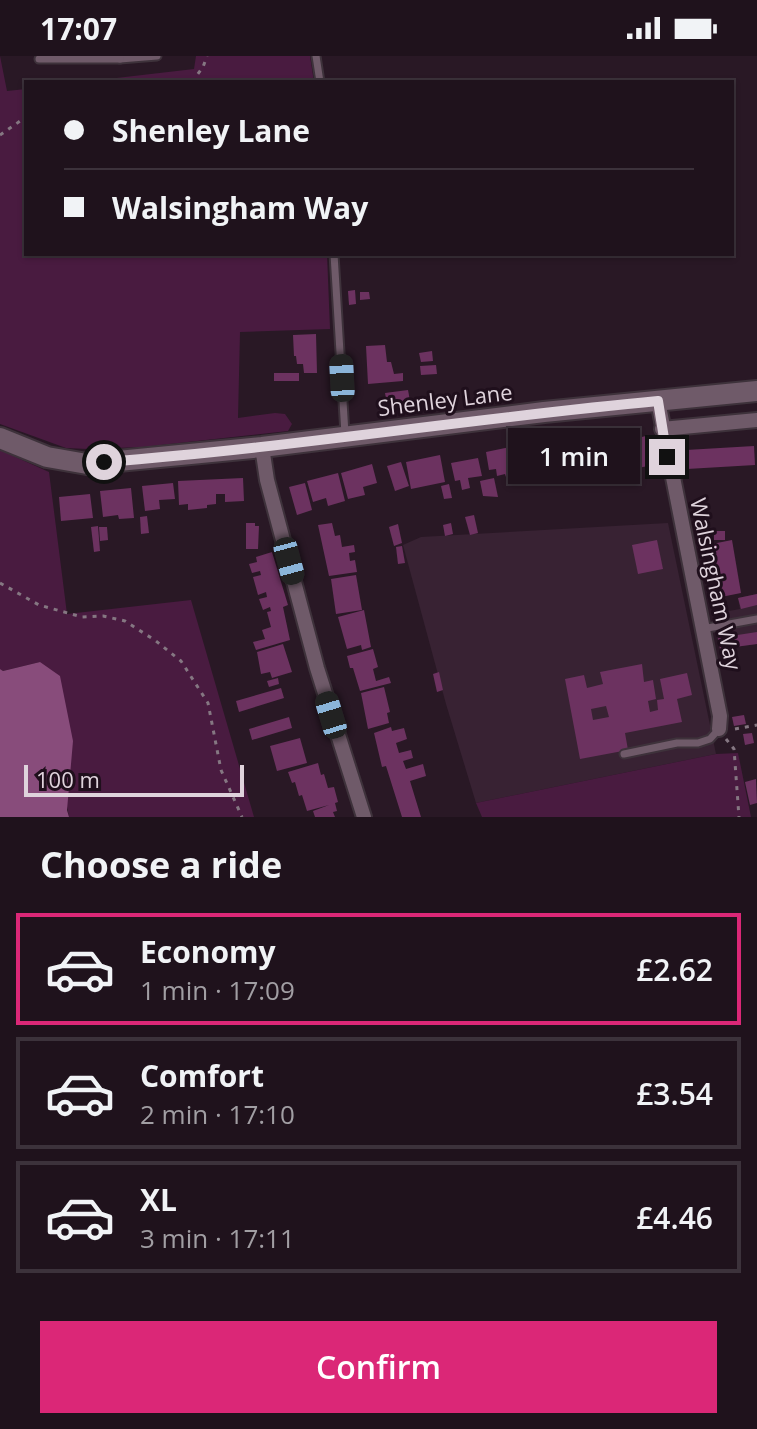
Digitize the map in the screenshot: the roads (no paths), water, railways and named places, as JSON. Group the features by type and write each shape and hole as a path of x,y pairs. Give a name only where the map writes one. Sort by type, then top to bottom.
{"main road":[{"name":"Shenley Lane","path":"0,438 47,457 87,464 757,391"}],"street":[{"name":"Walsingham Way","path":"658,401 720,716 719,729"},
{"path":"662,429 757,420"},
{"path":"262,447 267,480 317,668 364,817"}],"lane":[{"path":"39,59 157,56"},
{"path":"316,56 320,80"},
{"path":"334,256 345,436"},
{"path":"702,629 757,619"},
{"path":"624,754 677,743 698,743 710,739 719,729"}]}
